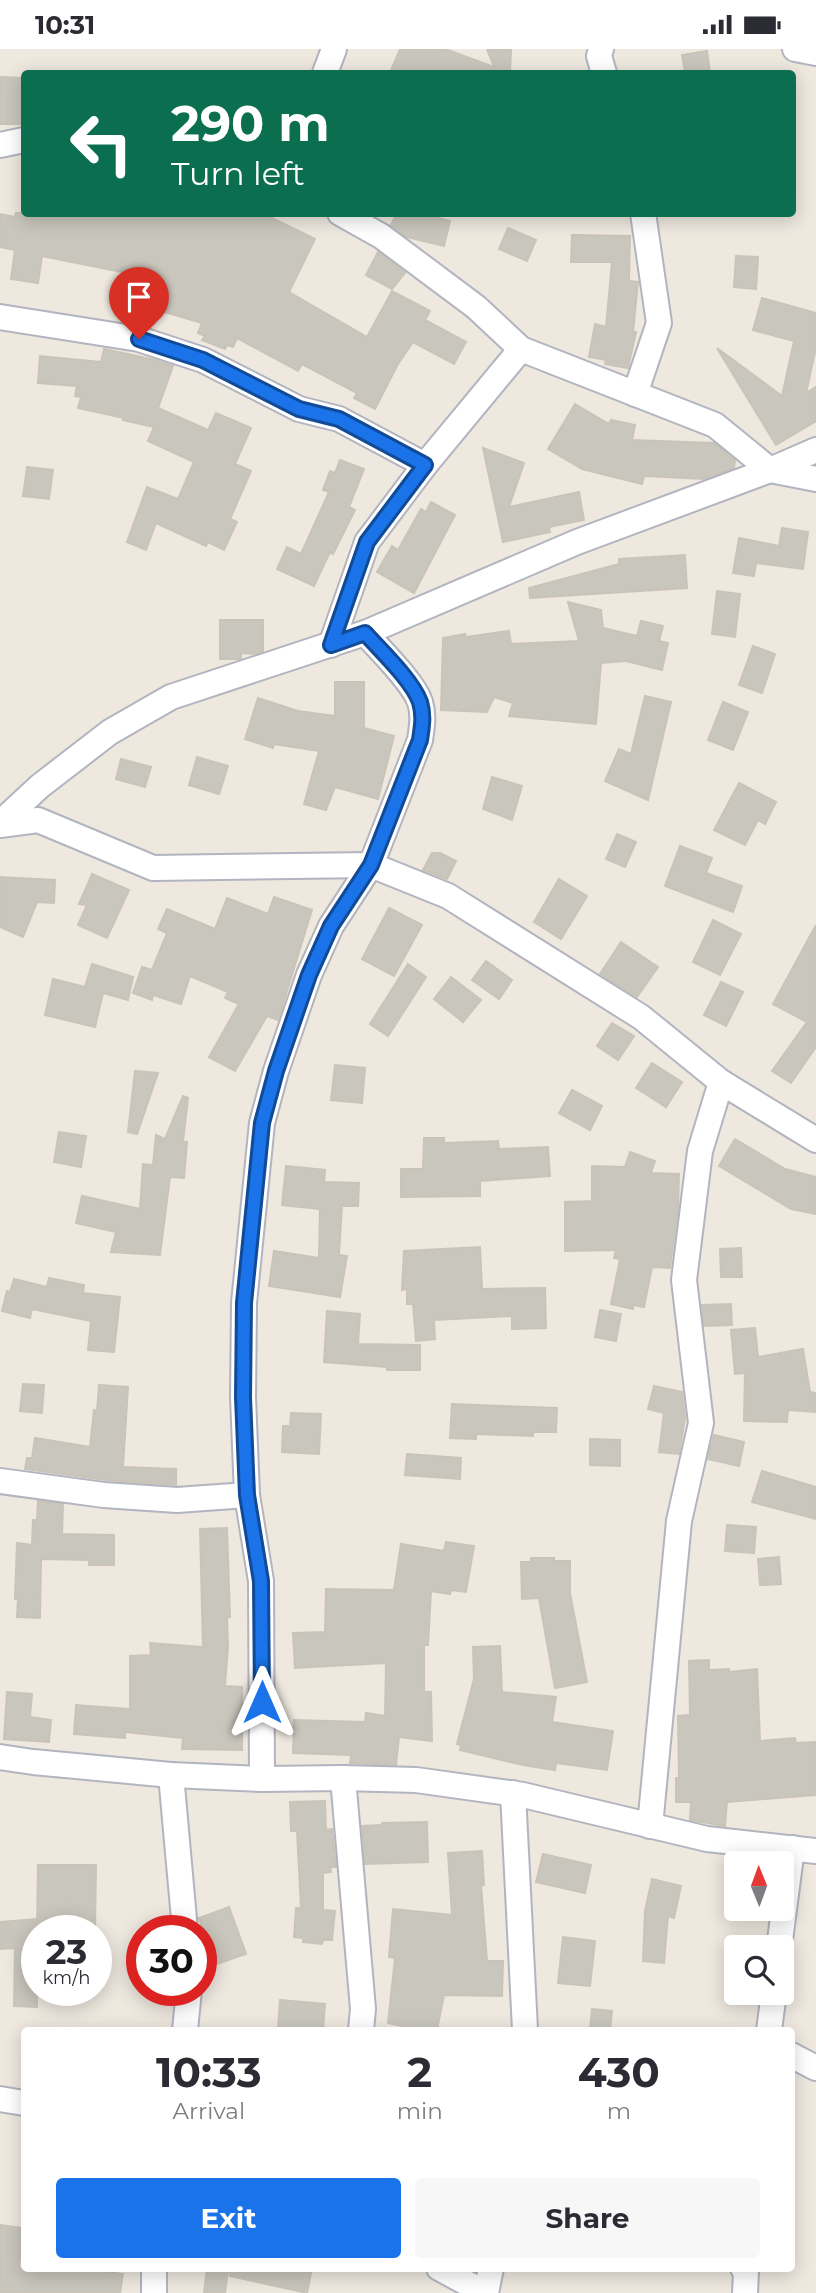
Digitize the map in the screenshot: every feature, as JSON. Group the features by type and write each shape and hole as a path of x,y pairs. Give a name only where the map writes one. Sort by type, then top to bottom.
{"street":[{"path":"326,70 334,49"},
{"path":"601,49 599,56 603,70"},
{"path":"794,49 816,53"},
{"path":"0,145 21,141"},
{"path":"348,217 381,236 476,307 521,349 715,425 770,470 816,479"},
{"path":"635,394 659,323 644,217"},
{"path":"0,317 139,339 203,360 299,409 339,419 425,465"},
{"path":"331,645 367,542 425,465 521,349"},
{"path":"0,824 40,786 132,718 171,697 365,633 578,541 770,470 816,450"},
{"path":"262,1779 261,1581 247,1495 243,1397 244,1303 262,1123 276,1071 309,975 331,926 371,865 420,740 423,721 419,701 410,685 365,633"},
{"path":"0,824 38,820 153,868 371,865 448,896 641,1017 721,1082 816,1140"},
{"path":"649,1826 679,1521 701,1423 684,1280 700,1151 721,1082"},
{"path":"0,1481 104,1495 177,1500 247,1495"},
{"path":"0,1756 33,1762 171,1775 262,1779 416,1780 513,1793 706,1839 804,1850 782,1935"},
{"path":"171,1775 184,1915"},
{"path":"343,1778 363,2009 360,2027"},
{"path":"513,1793 525,2027"},
{"path":"769,2027 772,2005"},
{"path":"185,2027 187,2006"},
{"path":"795,2058 816,2068"},
{"path":"0,2099 21,2102"},
{"path":"153,2293 154,2272"},
{"path":"446,2272 485,2293 490,2272"},
{"path":"745,2293 746,2272"}],"building":[{"path":"400,49 445,49 494,67 487,49 511,49 510,70 391,70"},
{"path":"707,51 710,70 684,70 682,55"},
{"path":"0,77 21,78 21,124 0,124"},
{"path":"16,213 21,213 21,217 270,217 315,239 289,292 367,337 392,291 430,311 425,320 466,342 454,364 413,342 398,364 375,409 354,398 357,393 302,364 298,371 237,338 233,347 227,345 225,349 202,340 205,336 198,333 202,323 144,306 152,278 42,256 38,283 11,279 15,250 0,247 0,214 15,217"},
{"path":"395,217 434,217 450,221 444,246 407,237 391,225"},
{"path":"508,228 536,240 527,261 499,249"},
{"path":"572,235 630,236 629,281 638,282 633,332 636,332 628,368 605,364 606,360 589,357 595,324 606,327 612,262 571,262"},
{"path":"378,252 405,273 392,289 366,275"},
{"path":"736,256 758,257 756,289 734,287"},
{"path":"762,298 816,313 816,348 806,393 816,387 816,421 776,445 717,348 782,396 794,341 753,330"},
{"path":"104,349 173,366 158,408 208,430 216,413 251,428 235,464 251,471 230,519 237,522 224,550 208,542 206,546 156,523 146,550 127,542 147,487 178,499 194,462 148,441 154,427 78,408 81,397 75,396 77,386 38,383 40,356 101,362"},
{"path":"575,404 609,424 611,420 635,425 632,440 714,443 735,460 734,468 704,479 644,476 642,484 582,469 548,449"},
{"path":"483,448 524,463 509,507 579,492 584,520 549,527 550,532 503,542"},
{"path":"340,460 364,469 349,507 355,510 314,586 277,569 287,547 301,554 329,492 323,490 330,471 335,473"},
{"path":"27,467 53,470 49,499 23,496"},
{"path":"431,502 455,515 414,593 377,572 392,546 398,550 421,509 426,512"},
{"path":"782,528 808,532 803,569 756,563 754,576 733,573 739,538 779,546"},
{"path":"685,555 687,588 530,598 529,588 619,564 619,559"},
{"path":"717,591 740,594 735,637 712,634"},
{"path":"568,602 601,610 603,628 637,636 641,621 663,626 659,641 668,643 662,670 626,661 601,663 596,724 509,716 513,703 494,697 487,712 441,710 443,638 509,631 511,644 579,641"},
{"path":"220,620 263,620 263,651 255,654 241,653 239,659 220,659"},
{"path":"753,646 775,654 762,693 739,685"},
{"path":"335,682 364,682 364,728 394,736 378,799 335,787 326,810 304,804 319,751 274,744 273,748 245,739 258,698 298,711 335,716"},
{"path":"645,696 671,702 648,800 605,781 619,749 631,754"},
{"path":"723,702 748,712 733,750 708,740"},
{"path":"197,757 228,766 219,794 189,785"},
{"path":"121,759 151,767 145,787 116,779"},
{"path":"492,777 522,786 512,820 483,809"},
{"path":"739,783 776,802 765,824 758,820 745,845 714,830"},
{"path":"617,834 636,842 625,867 606,859"},
{"path":"680,846 712,858 706,873 742,886 733,912 665,886"},
{"path":"432,853 440,853 456,861 447,879 423,870"},
{"path":"92,874 129,890 107,938 78,925 87,905 79,904"},
{"path":"0,877 55,880 54,903 37,902 23,937 0,927"},
{"path":"559,879 587,896 561,939 534,922"},
{"path":"274,897 312,910 278,1020 267,1016 235,1071 209,1057 239,1004 225,998 228,992 190,976 181,1004 153,995 152,1000 133,993 142,967 152,970 167,933 158,929 167,909 215,929 227,898 268,914"},
{"path":"389,908 422,925 394,976 362,959"},
{"path":"713,920 741,934 720,975 693,962"},
{"path":"816,925 816,1047 791,1083 772,1071 807,1022 773,1004"},
{"path":"621,942 658,967 637,997 600,974"},
{"path":"486,961 512,980 499,999 472,980"},
{"path":"92,964 133,977 128,1000 103,993 95,1027 45,1015 53,979 85,987"},
{"path":"408,964 426,977 388,1036 370,1024"},
{"path":"451,977 481,1000 463,1022 434,999"},
{"path":"721,982 743,992 726,1026 704,1015"},
{"path":"612,1023 634,1036 618,1060 597,1046"},
{"path":"652,1063 682,1082 666,1107 636,1088"},
{"path":"335,1065 365,1068 362,1103 331,1100"},
{"path":"135,1071 158,1073 137,1134 128,1132"},
{"path":"572,1090 602,1106 590,1130 559,1113"},
{"path":"183,1096 188,1098 183,1142 187,1142 184,1178 170,1177 160,1255 111,1252 116,1232 76,1223 82,1196 140,1209 143,1164 153,1165 156,1135 165,1139"},
{"path":"59,1132 86,1136 81,1167 54,1162"},
{"path":"424,1138 444,1138 444,1143 498,1141 499,1149 548,1147 550,1176 480,1181 480,1196 401,1197 401,1169 423,1169"},
{"path":"735,1139 785,1169 816,1177 816,1214 791,1209 719,1166"},
{"path":"630,1152 655,1161 651,1173 679,1174 678,1208 670,1268 652,1267 644,1307 633,1305 633,1309 611,1304 620,1259 614,1258 616,1250 565,1251 565,1202 592,1201 592,1166 625,1167"},
{"path":"286,1166 325,1170 324,1182 359,1183 358,1206 342,1206 339,1255 347,1256 340,1297 269,1286 274,1251 319,1258 320,1209 282,1205"},
{"path":"480,1247 482,1289 545,1288 546,1328 512,1329 512,1316 434,1320 435,1339 416,1341 413,1304 407,1304 407,1289 402,1290 404,1251"},
{"path":"741,1248 742,1277 721,1277 720,1249"},
{"path":"49,1278 84,1285 83,1293 120,1297 114,1352 88,1350 91,1321 32,1309 30,1318 2,1311 7,1291 10,1292 14,1279 47,1287"},
{"path":"731,1304 732,1325 704,1326 702,1305"},
{"path":"600,1310 621,1314 616,1341 595,1337"},
{"path":"327,1311 360,1314 358,1344 420,1345 420,1370 387,1370 387,1367 324,1362"},
{"path":"755,1328 758,1357 803,1349 810,1392 816,1393 816,1412 788,1410 787,1422 744,1421 745,1373 735,1374 731,1330"},
{"path":"23,1384 44,1385 42,1413 20,1411"},
{"path":"99,1385 128,1387 123,1467 176,1469 176,1485 106,1480 25,1469 27,1458 32,1458 35,1438 90,1447"},
{"path":"654,1386 682,1392 685,1418 679,1454 659,1452 664,1413 648,1409"},
{"path":"452,1404 557,1408 556,1432 533,1432 533,1436 476,1434 476,1439 450,1438"},
{"path":"291,1413 321,1414 319,1454 282,1452 283,1426 290,1426"},
{"path":"714,1435 744,1442 739,1466 708,1459"},
{"path":"590,1439 620,1440 620,1466 590,1465"},
{"path":"407,1454 461,1458 460,1479 405,1475"},
{"path":"762,1471 816,1487 816,1519 752,1502"},
{"path":"38,1501 63,1504 62,1534 114,1535 114,1565 89,1565 89,1560 41,1559 40,1618 17,1617 17,1543 32,1545 33,1520 37,1520"},
{"path":"727,1525 756,1527 754,1553 725,1551"},
{"path":"227,1528 230,1617 227,1617 225,1686 242,1687 242,1750 182,1749 183,1738 125,1732 125,1738 74,1734 76,1705 130,1709 130,1656 151,1655 150,1643 203,1647 200,1529"},
{"path":"446,1542 474,1546 466,1592 451,1590 450,1594 431,1591 428,1645 424,1645 424,1692 431,1692 432,1741 399,1737 396,1765 350,1763 351,1755 293,1753 294,1720 365,1722 366,1713 385,1716 386,1663 295,1668 293,1633 325,1632 326,1589 394,1590 401,1544 444,1551"},
{"path":"779,1557 781,1584 760,1585 758,1559"},
{"path":"531,1558 570,1561 570,1593 587,1682 555,1688 539,1598 522,1599 521,1562 531,1562"},
{"path":"500,1646 502,1692 556,1697 552,1722 613,1731 607,1770 556,1763 555,1770 460,1750 461,1745 457,1744 474,1679 473,1647"},
{"path":"709,1660 709,1670 729,1669 729,1672 757,1669 760,1741 795,1738 796,1743 816,1742 816,1795 727,1802 725,1826 690,1820 691,1802 676,1802 676,1778 679,1778 678,1716 690,1715 689,1661"},
{"path":"7,1692 32,1694 30,1717 51,1720 49,1742 4,1739"},
{"path":"325,1801 326,1830 332,1829 336,1867 330,1867 331,1872 323,1873 323,1910 335,1911 332,1940 323,1940 322,1944 303,1942 303,1938 294,1937 296,1908 301,1908 297,1831 291,1831 290,1802"},
{"path":"427,1822 428,1862 365,1864 362,1826"},
{"path":"482,1851 484,1885 481,1885 487,1961 503,1961 502,1996 444,1995 438,2027 406,2027 388,2023 395,1958 389,1957 393,1909 452,1915 448,1853"},
{"path":"543,1854 591,1865 585,1893 536,1882"},
{"path":"38,1865 96,1865 95,1915 37,1915"},
{"path":"652,1879 681,1886 674,1918 668,1916 664,1963 643,1961 645,1911"},
{"path":"229,1907 246,1954 217,1964 217,1915 207,1915"},
{"path":"21,1920 21,2006 37,2007 14,2006 15,1948 0,1949 0,1922"},
{"path":"563,1937 595,1941 590,1986 558,1983"},
{"path":"280,2000 325,2004 323,2027 278,2027"},
{"path":"592,2009 612,2011 610,2027 590,2027"},
{"path":"0,2225 21,2228 21,2272 123,2274 120,2293 0,2293"},
{"path":"207,2272 228,2272 225,2293 204,2293"},
{"path":"230,2272 311,2272 307,2293 230,2276"}],"route":[{"path":"139,339 203,360 299,409 339,419 425,465 367,542 331,645 365,633 410,685 419,701 423,721 420,740 371,865 331,926 309,975 276,1071 262,1123 244,1303 243,1397 247,1495 260,1563 263,1624 262,1702"}]}
